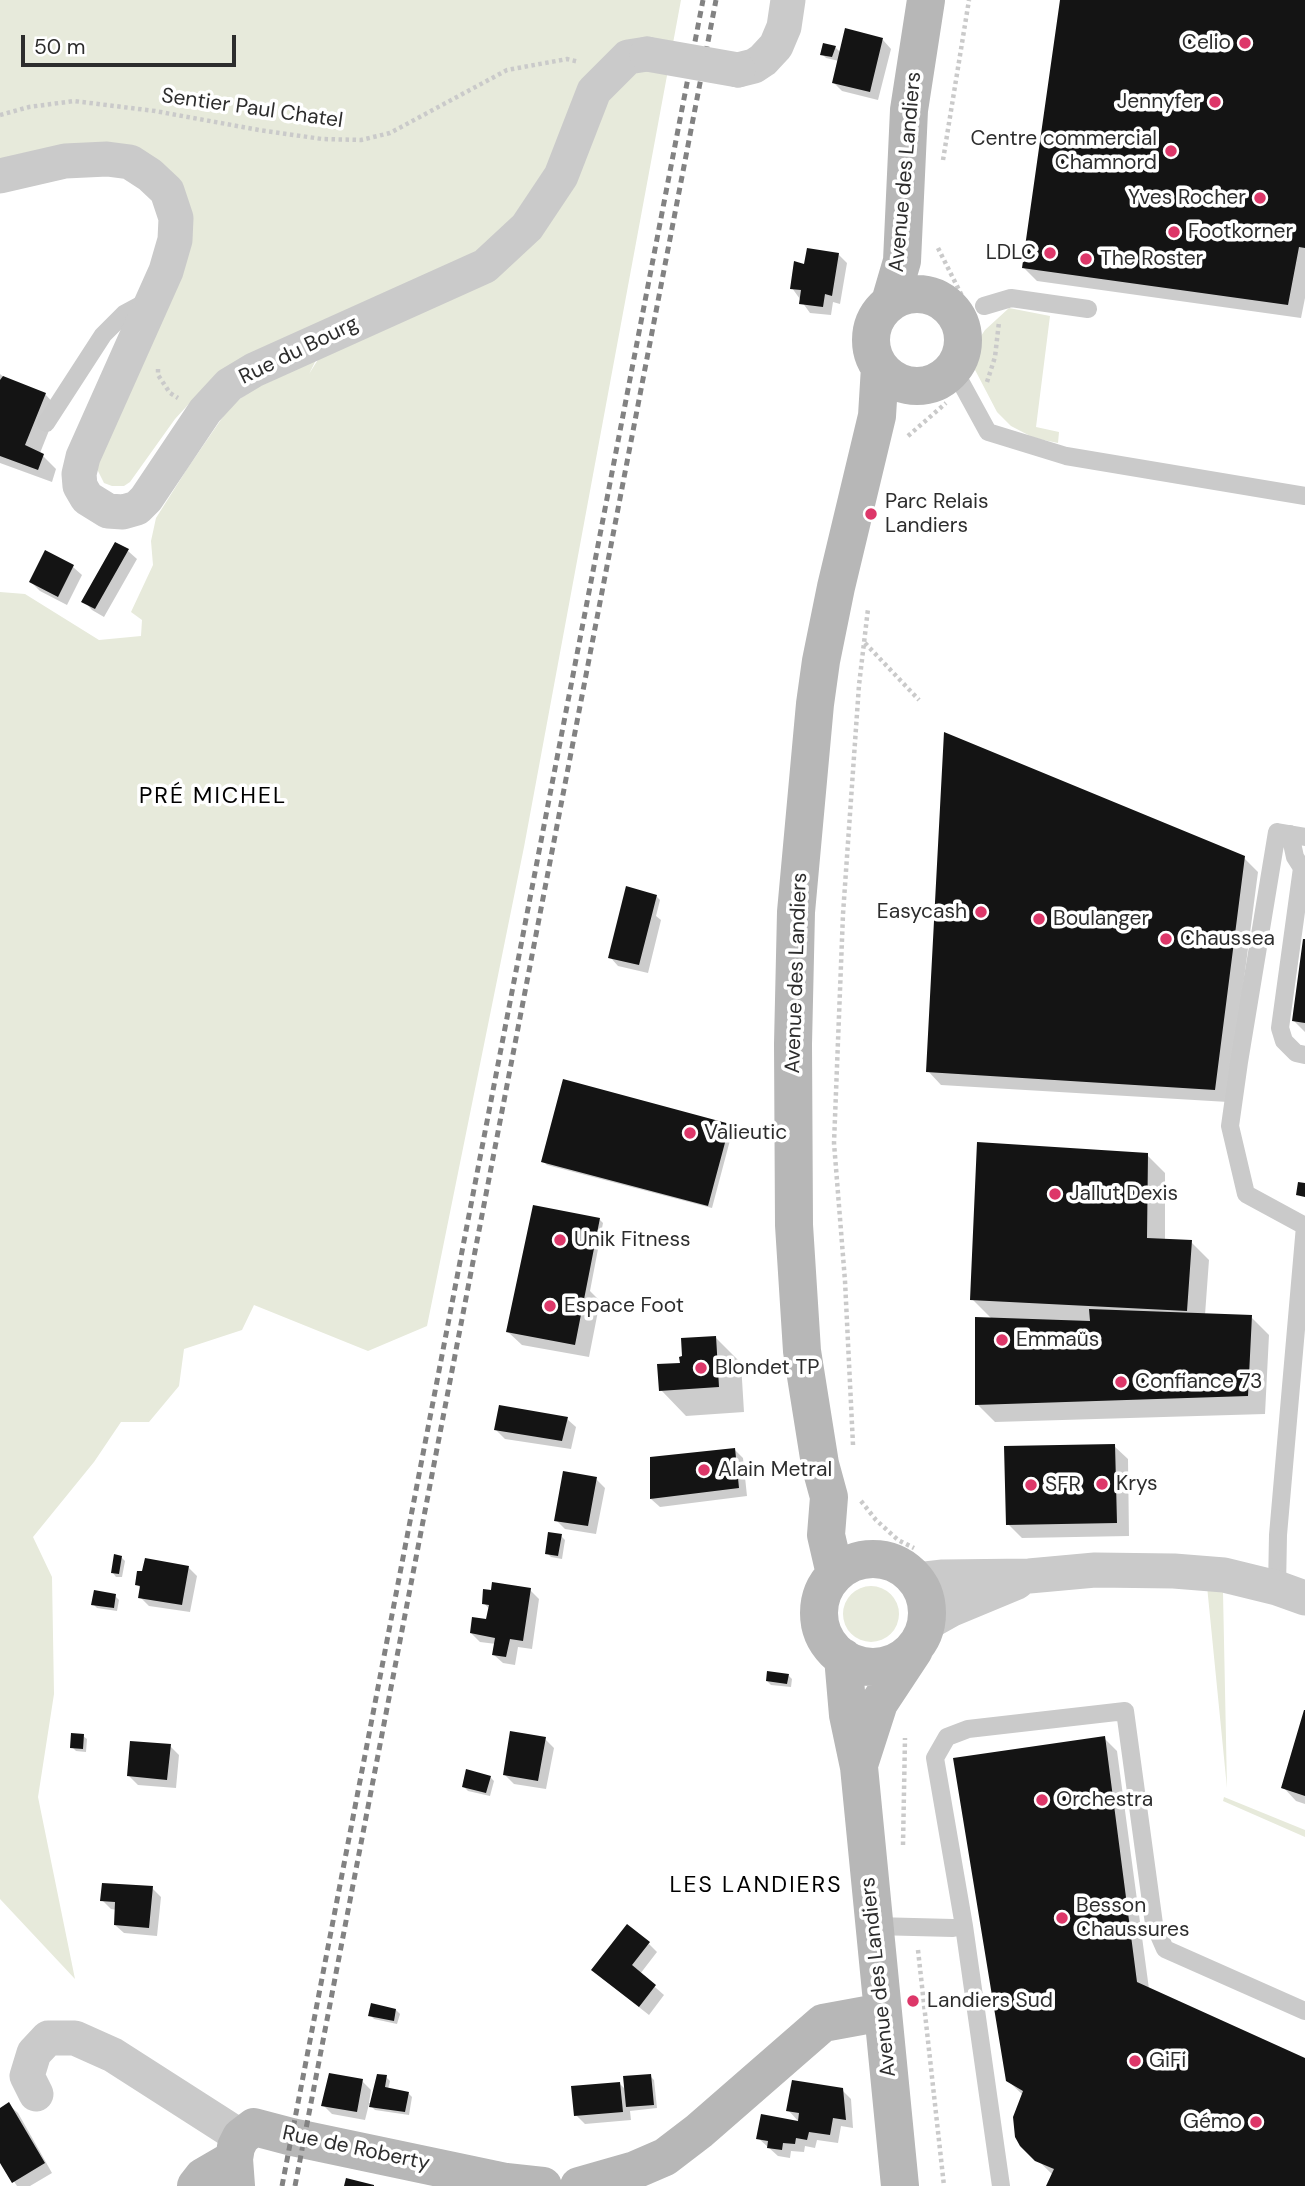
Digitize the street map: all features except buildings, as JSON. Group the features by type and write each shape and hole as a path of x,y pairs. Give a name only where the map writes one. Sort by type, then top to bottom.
{"main road":[{"name":"Avenue des Landiers","path":"918,1573 853,1530 843,1495 820,1464 802,1351 794,1225 793,1044 796,912 815,704 821,661 877,416 880,367 872,347 873,325 890,302 902,261 909,110 926,0"},
{"path":"906,188 923,258 974,311"},
{"path":"890,302 918,293 974,311"},
{"path":"961,380 962,331 954,313 974,311"},
{"path":"880,367 893,379 909,385 961,380"},
{"path":"867,452 892,426 921,403 961,380"},
{"name":"Avenue des Landiers","path":"835,1574 825,1535 843,1495"},
{"path":"860,1559 877,1559 918,1573 928,1614 923,1633 897,1662 883,1667 854,1665 831,1646 822,1631 819,1615 826,1585 835,1574 860,1559"},
{"name":"Avenue des Landiers","path":"859,1768 879,1703 923,1633"},
{"name":"Avenue des Landiers","path":"842,1657 848,1715 859,1768 900,2186"},
{"path":"579,2186 635,2170 665,2157 699,2132 823,2023 883,2012"},
{"name":"Rue de Roberty","path":"196,2186 203,2177 237,2161 254,2127 506,2182 543,2186"}],"street":[{"name":"Rue du Bourg","path":"0,176 65,162 107,159 130,162 150,175 167,191 176,218 175,240 155,297 83,457 79,474 80,486 87,498 108,511 123,512 137,508 146,499 205,411 229,385 254,370 485,266 527,227 561,177 594,91 628,57 647,54 738,70 754,66 776,46 785,27 788,0"},
{"path":"918,1573 1030,1576 1095,1570 1174,1572 1224,1575 1291,1593"},
{"path":"923,1633 952,1609 1030,1576"},
{"path":"36,2094 27,2077 34,2053 48,2038 75,2038 113,2055 237,2161"}],"lane":[{"path":"47,423 103,335 124,314 155,297"},
{"path":"974,311 1011,298 1088,309"},
{"path":"961,380 988,432 1066,457 1305,496"},
{"path":"1291,1593 1279,1535 1305,1226 1246,1194 1230,1126 1277,832 1298,836 1295,857 1303,868 1280,1028 1284,1041 1296,1054 1305,1055"},
{"path":"1001,2186 964,1926 935,1758 947,1737 968,1729 1125,1711 1154,1924 1166,1949 1305,2011"},
{"path":"874,1926 964,1926"}],"path":[{"path":"943,160 969,0"},
{"name":"Sentier Paul Chatel","path":"0,115 29,107 74,101 155,111 322,139 361,140 390,133 507,70 567,59"},
{"path":"936,240 943,262 974,311 1000,330 992,371 961,380"},
{"path":"906,438 961,380 969,375 974,311"},
{"path":"159,365 158,375 170,393 205,411"},
{"path":"853,1458 845,1281 834,1143 843,914 869,604"},
{"path":"864,642 919,700"},
{"path":"843,1495 898,1540 928,1554 937,1563 918,1573"},
{"path":"903,1847 902,1795 906,1727"},
{"path":"914,1927 944,2186"}],"shaded area":[{"path":"0,0 681,0 524,847 427,1326 368,1351 254,1305 242,1330 184,1349 179,1386 149,1422 121,1422 94,1462 33,1537 52,1577 54,1694 38,1797 75,1979 0,1899 0,592 25,594 99,640 141,636 142,620 131,612 153,565 151,541 156,518 187,469 231,405 254,389 316,360 309,374 344,318 197,395 175,419 130,482 124,486 104,483 96,467 191,216 125,157 0,180"},
{"path":"1009,308 1050,316 1036,427 1059,432 1058,443 1034,438 1011,426 997,412 973,366 977,342 985,330"},
{"path":"871,1586 886,1591 894,1599 899,1614 894,1629 886,1637 871,1642 856,1637 848,1629 843,1614 848,1599 856,1591"},
{"path":"1207,1586 1223,1592 1227,1788"},
{"path":"1224,1797 1305,1830 1305,1837 1223,1801"}],"railway":[{"path":"282,2186 703,0"},
{"path":"295,2186 716,0"}],"place":[{"name":"Celio","path":"1245,43"},
{"name":"Jennyfer","path":"1215,102"},
{"name":"Centre commercial Chamnord","path":"1171,151"},
{"name":"Yves Rocher","path":"1260,198"},
{"name":"Footkorner","path":"1174,232"},
{"name":"LDLC","path":"1050,253"},
{"name":"The Roster","path":"1086,259"},
{"name":"Parc Relais Landiers","path":"871,514"},
{"name":"Easycash","path":"981,912"},
{"name":"Boulanger","path":"1039,919"},
{"name":"Chaussea","path":"1166,939"},
{"name":"Valieutic","path":"690,1133"},
{"name":"Jallut Dexis","path":"1055,1194"},
{"name":"Unik Fitness","path":"560,1240"},
{"name":"Espace Foot","path":"550,1306"},
{"name":"Emmaüs","path":"1002,1340"},
{"name":"Blondet TP","path":"701,1368"},
{"name":"Confiance 73","path":"1121,1382"},
{"name":"Alain Metral","path":"704,1470"},
{"name":"Krys","path":"1102,1484"},
{"name":"SFR","path":"1031,1485"},
{"name":"Orchestra","path":"1042,1800"},
{"name":"Besson Chaussures","path":"1062,1918"},
{"name":"Landiers Sud","path":"913,2001"},
{"name":"GiFi","path":"1135,2061"},
{"name":"Gémo","path":"1256,2122"}],"district":[{"name":"PRÉ MICHEL","path":"213,797"},
{"name":"LES LANDIERS","path":"756,1886"}]}
